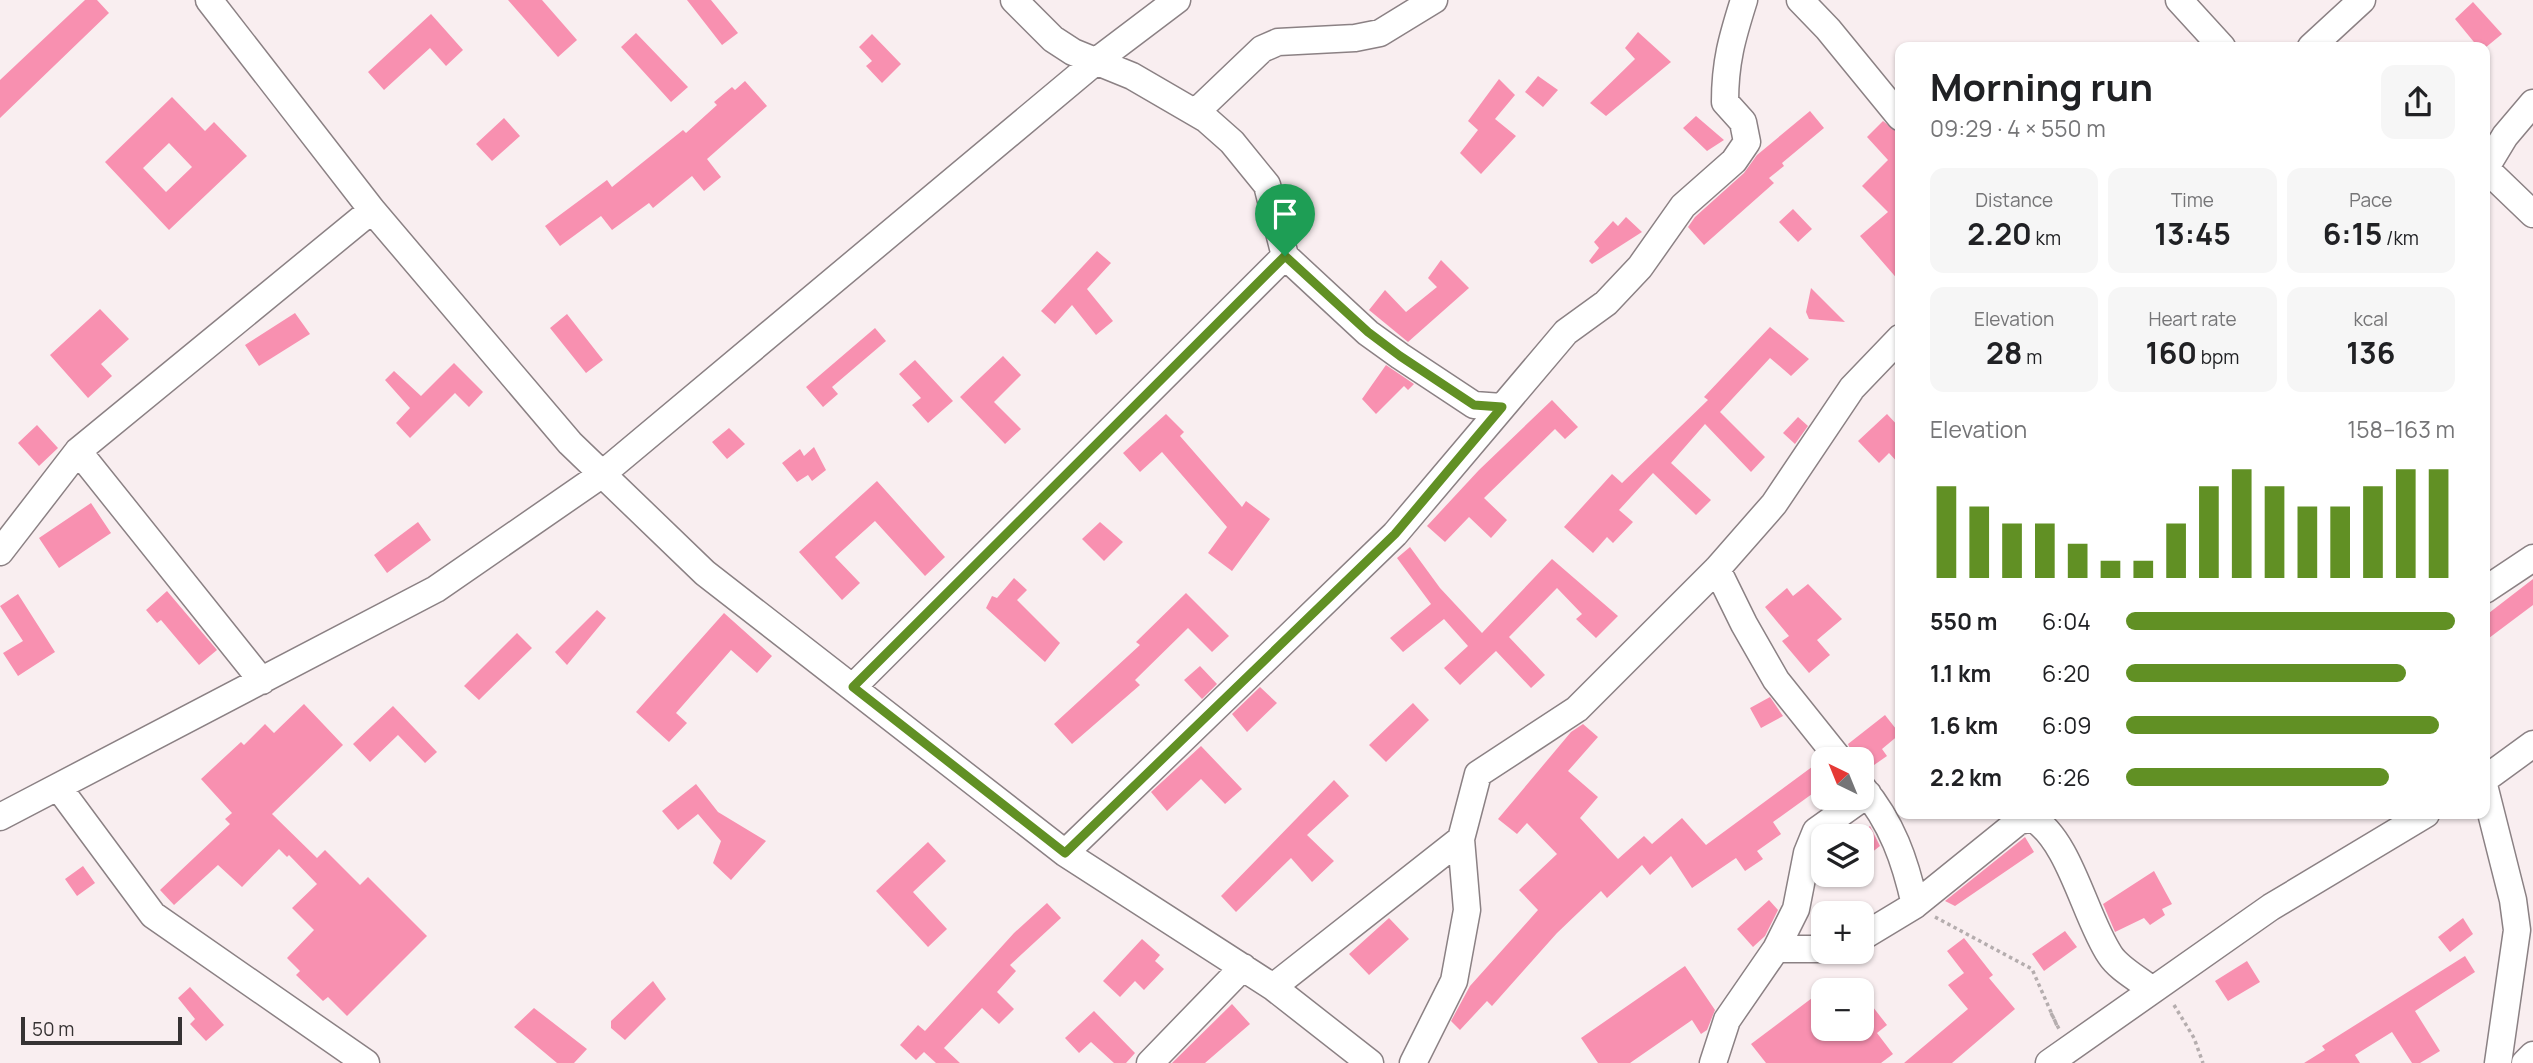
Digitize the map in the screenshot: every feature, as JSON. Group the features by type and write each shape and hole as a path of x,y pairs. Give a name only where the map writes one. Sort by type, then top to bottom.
{"street":[{"path":"209,0 372,210 570,443 736,600 853,687 1065,853 1273,987 1370,1063"},
{"path":"1014,0 1053,39 1095,62 1132,76 1196,112 1232,142 1267,185 1285,256 1368,332 1400,356 1474,405 1502,407"},
{"path":"0,817 436,589 601,475 1095,62 1177,0"},
{"path":"1196,112 1262,49 1279,42 1355,38 1380,33 1434,0"},
{"path":"1065,853 1395,534 1566,332 1606,303 1640,267 1683,206 1734,161 1747,142 1742,122 1726,102 1725,66 1731,35 1744,0"},
{"path":"1800,0 1828,29 1895,111"},
{"path":"2179,0 2217,42"},
{"path":"2325,42 2362,0"},
{"path":"2490,160 2505,135 2533,103"},
{"path":"2490,174 2533,214"},
{"path":"0,552 78,451 372,210"},
{"path":"853,687 1285,256"},
{"path":"1413,1063 1454,981 1467,909 1461,839 1478,774 1577,709 1717,569 1774,504 1852,388 1895,343"},
{"path":"78,451 262,681"},
{"path":"2490,587 2533,558"},
{"path":"1717,569 1776,680 1830,747"},
{"path":"2490,775 2533,744"},
{"path":"59,788 153,915 366,1063"},
{"path":"1874,805 1899,845 1915,905"},
{"path":"2490,809 2513,900 2517,930 2498,1063"},
{"path":"1711,1062 1727,1020 1776,949 1801,893 1807,853 1816,831 1842,810"},
{"path":"1874,930 1915,905 2019,821 2028,819"},
{"path":"2034,819 2044,825 2063,857 2084,899 2088,916 2111,958 2152,990"},
{"path":"2058,1056 2271,907 2418,819"},
{"path":"1273,987 1461,839"},
{"path":"1776,949 1811,949"},
{"path":"1150,1063 1243,967"},
{"path":"2525,1063 2533,1055"}],"path":[{"path":"1915,905 1980,944 2032,969 2051,1013 2058,1056"},
{"path":"2152,990 2174,1005 2182,1015 2203,1063"}],"building":[{"path":"85,0 97,0 109,13 0,118 0,80"},
{"path":"508,0 542,0 577,40 558,57"},
{"path":"687,0 711,0 738,33 722,45"},
{"path":"2473,2 2502,34 2490,44 2474,42 2455,19"},
{"path":"431,14 463,50 446,66 430,48 384,90 368,72"},
{"path":"1638,32 1671,62 1606,116 1590,103 1635,59 1625,48"},
{"path":"636,33 688,87 671,102 621,47"},
{"path":"872,34 901,64 882,83 866,66 872,61 859,47"},
{"path":"1538,76 1558,90 1543,107 1525,92"},
{"path":"1499,79 1515,95 1495,119 1516,136 1481,174 1460,153 1478,130 1468,121"},
{"path":"745,81 767,106 707,159 721,177 704,191 692,176 653,208 649,203 612,230 601,216 560,246 545,226 607,180 612,187 683,130 686,133 717,105 714,102 732,87 735,90"},
{"path":"172,97 205,131 214,122 247,156 169,230 105,162","holes":["169,143 192,167 166,192 143,168"]},
{"path":"1810,111 1824,128 1782,163 1784,166 1769,178 1774,183 1704,245 1688,227 1695,217 1744,173 1757,155"},
{"path":"1696,116 1724,140 1707,151 1683,128"},
{"path":"504,118 520,136 492,161 476,144"},
{"path":"1883,121 1895,130 1895,276 1860,236 1888,212 1862,186 1888,160 1867,137"},
{"path":"1793,209 1812,229 1798,242 1779,222"},
{"path":"1626,217 1642,232 1592,264 1589,261 1599,248 1594,242 1613,221 1618,226"},
{"path":"1097,251 1111,263 1087,289 1113,321 1096,335 1072,305 1055,324 1041,311"},
{"path":"1441,260 1469,288 1408,342 1369,310 1385,290 1406,312 1437,287 1428,278"},
{"path":"1811,288 1845,322 1809,319 1806,312"},
{"path":"100,309 129,339 101,364 112,376 88,398 50,355"},
{"path":"295,313 310,334 259,366 245,345"},
{"path":"567,314 603,360 586,373 550,328"},
{"path":"1770,327 1809,359 1791,376 1770,358 1720,412 1765,457 1751,472 1705,424 1671,463 1711,500 1696,515 1653,473 1619,510 1633,522 1613,543 1607,537 1593,553 1564,527 1612,474 1622,483 1708,400 1704,397"},
{"path":"875,328 886,341 832,387 838,394 823,407 806,387"},
{"path":"1003,356 1021,375 994,402 1021,429 1005,444 960,397"},
{"path":"915,360 953,401 928,423 912,405 921,398 899,374"},
{"path":"454,363 483,392 469,407 455,393 410,438 396,423 410,408 385,380 394,371 421,396"},
{"path":"1386,365 1414,384 1408,390 1404,386 1376,414 1362,399"},
{"path":"1552,400 1578,427 1565,439 1555,429 1484,498 1507,520 1491,538 1469,517 1445,542 1427,526 1479,470"},
{"path":"1166,414 1184,432 1180,436 1242,507 1246,501 1270,519 1232,571 1208,553 1227,527 1162,452 1140,472 1123,453"},
{"path":"1887,414 1895,423 1895,460 1889,453 1879,463 1858,441"},
{"path":"1798,417 1808,426 1795,444 1783,433"},
{"path":"37,425 58,448 39,466 18,443"},
{"path":"729,428 745,444 727,459 712,442"},
{"path":"814,447 826,470 812,481 808,475 797,482 782,463 800,449 804,456"},
{"path":"877,481 945,557 925,576 875,521 835,557 860,583 842,600 799,552"},
{"path":"91,503 111,533 59,568 39,538"},
{"path":"418,522 431,540 387,573 374,555"},
{"path":"1100,522 1123,542 1104,561 1082,539"},
{"path":"1410,547 1440,588 1482,633 1552,559 1618,616 1596,638 1576,619 1582,614 1557,588 1509,637 1545,675 1531,688 1496,651 1460,685 1444,668 1468,646 1444,619 1403,652 1390,638 1431,604 1397,558"},
{"path":"1014,578 1027,590 1017,600 1060,643 1045,662 986,608 992,596 997,598"},
{"path":"2533,579 2533,605 2490,637 2490,612"},
{"path":"1808,584 1842,619 1817,640 1830,655 1809,673 1782,641 1789,636 1765,607 1787,588 1793,596"},
{"path":"167,591 217,650 199,665 161,620 157,623 146,610"},
{"path":"1186,593 1229,636 1212,652 1188,628 1135,680 1140,685 1072,744 1054,724 1140,645 1136,642"},
{"path":"18,594 55,652 18,676 3,653 23,641 0,606"},
{"path":"597,610 606,618 567,665 555,652"},
{"path":"724,613 772,656 757,673 731,650 676,713 687,723 669,742 636,712"},
{"path":"517,633 532,648 479,700 464,686"},
{"path":"1200,666 1217,684 1202,699 1184,680"},
{"path":"1260,687 1277,703 1247,732 1232,714"},
{"path":"1770,697 1783,716 1761,728 1750,708"},
{"path":"1413,703 1429,720 1386,762 1369,745"},
{"path":"304,704 343,745 272,814 317,858 325,850 360,885 368,877 427,936 347,1016 328,997 323,1001 296,975 300,971 287,958 314,930 292,908 317,884 289,855 287,857 279,849 242,887 218,865 174,905 160,890 230,824 225,819 232,813 201,779 241,742 244,745 265,724 274,733"},
{"path":"393,706 437,752 425,763 398,735 370,762 353,744"},
{"path":"1885,715 1895,728 1895,738 1882,749 1887,756 1874,765 1874,747 1849,747 1848,744"},
{"path":"1583,724 1598,737 1568,771 1598,797 1580,818 1618,859 1644,836 1652,844 1682,818 1706,845 1811,768 1811,795 1773,822 1781,834 1757,851 1763,859 1745,871 1736,858 1692,888 1671,856 1650,875 1642,865 1607,898 1601,891 1557,933 1492,1006 1487,1001 1460,1030 1451,1021 1470,986 1538,910 1519,890 1557,854 1527,823 1517,834 1498,819 1571,732"},
{"path":"1201,746 1242,789 1225,804 1201,779 1167,811 1151,792"},
{"path":"1334,780 1349,796 1307,835 1334,861 1312,882 1291,858 1236,912 1221,896"},
{"path":"696,784 718,812 766,841 731,880 713,863 721,841 698,814 678,830 662,811"},
{"path":"1874,834 1880,846 1874,851"},
{"path":"2025,837 2034,852 1955,906 1945,901"},
{"path":"928,842 946,861 913,892 947,929 928,947 876,891"},
{"path":"83,866 95,883 77,896 65,879"},
{"path":"2154,871 2172,904 2162,909 2165,915 2150,925 2144,918 2115,932 2103,904"},
{"path":"1769,900 1778,910 1765,936 1753,947 1737,929"},
{"path":"1047,903 1061,918 1010,965 1016,971 997,992 1014,1009 999,1024 982,1008 944,1048 960,1063 936,1063 924,1052 916,1060 900,1045 918,1025 925,1031 1014,933"},
{"path":"1389,918 1409,939 1369,975 1349,954"},
{"path":"2463,918 2473,934 2450,952 2438,937"},
{"path":"2065,931 2077,947 2044,971 2032,954"},
{"path":"1964,938 1993,975 1989,978 2015,1009 1952,1063 1904,1063 1968,1009 1948,985 1964,973 1947,951"},
{"path":"1142,939 1160,955 1155,961 1164,969 1144,990 1135,981 1120,997 1103,981"},
{"path":"2465,956 2475,972 2415,1011 2440,1051 2420,1063 2412,1063 2392,1032 2355,1055 2360,1063 2304,1063 2325,1050 2322,1046"},
{"path":"2247,961 2260,982 2228,1001 2215,981"},
{"path":"1685,966 1715,1010 1707,1030 1701,1034 1692,1020 1630,1063 1598,1063 1581,1038"},
{"path":"653,981 666,999 625,1040 611,1028 611,1021"},
{"path":"190,987 224,1025 206,1041 190,1024 195,1019 178,998"},
{"path":"1811,999 1811,1041 1874,1041 1874,1008 1887,1025 1877,1033 1893,1054 1881,1063 1766,1063 1751,1044"},
{"path":"1232,1004 1250,1024 1205,1063 1172,1063"},
{"path":"534,1008 587,1049 574,1063 557,1063 514,1027"},
{"path":"1094,1011 1135,1053 1126,1063 1114,1063 1091,1042 1079,1053 1065,1038"}],"route":[{"path":"1285,256 1368,332 1400,356 1474,405 1502,407 1395,534 1065,853 975,786 853,687 1285,256"}]}
